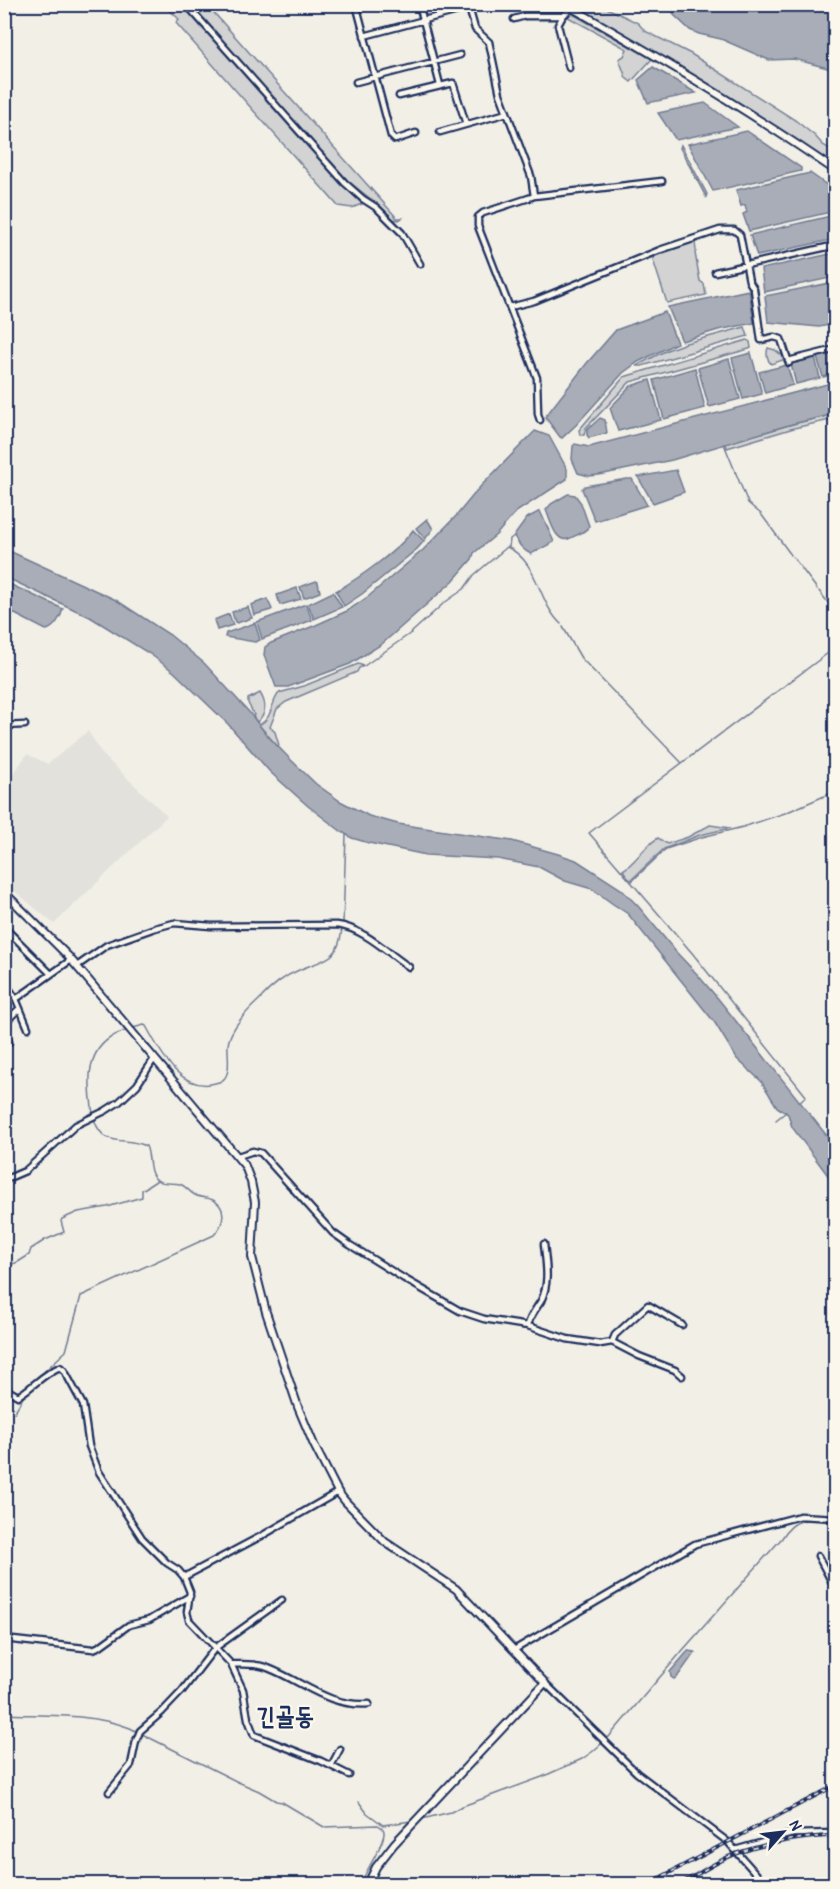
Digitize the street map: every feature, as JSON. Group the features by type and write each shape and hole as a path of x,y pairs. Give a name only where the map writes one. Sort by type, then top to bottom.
{"main road":[{"path":"568,6 655,55 765,123 836,171"},
{"path":"4,892 77,966 245,1166 255,1202 252,1257 266,1312 298,1407 338,1492 385,1542 456,1589 545,1683 394,1844 376,1867 368,1884"}],"street":[{"path":"186,4 345,183 377,208 402,233 420,264"},
{"path":"356,4 391,136 395,140 416,134"},
{"path":"419,4 440,85"},
{"path":"364,36 423,21 468,6 475,29 489,42 501,94 531,176 534,196"},
{"path":"568,6 558,25 569,68"},
{"path":"514,19 525,16 563,16"},
{"path":"356,82 460,55"},
{"path":"399,96 453,83 466,124"},
{"path":"440,132 507,113"},
{"path":"540,420 537,378 478,226 478,217 483,213 534,196 662,181"},
{"path":"510,307 534,301 660,250 720,230 734,230 740,235 749,280 754,289 760,340 774,337 781,339 788,362 836,349"},
{"path":"715,272 836,245"},
{"path":"4,726 25,725"},
{"path":"77,966 107,945 174,923 211,926 347,926 409,967"},
{"path":"4,927 51,974"},
{"path":"16,999 71,960"},
{"path":"4,981 16,999 28,1028"},
{"path":"4,1023 19,1009"},
{"path":"4,1029 9,1042 4,1049"},
{"path":"4,1180 25,1171 76,1125 118,1102 136,1085 154,1059"},
{"path":"238,1156 253,1151 261,1153 333,1233 460,1311 484,1319 528,1326 567,1339 600,1344 612,1342 639,1356 675,1370 682,1376"},
{"path":"528,1326 547,1283 544,1244"},
{"path":"612,1342 615,1335 648,1305 682,1325"},
{"path":"4,1381 9,1391 18,1396 31,1389 55,1369 60,1367 64,1370 83,1405 91,1453 103,1478 142,1538 184,1577 190,1596 189,1620 231,1664 243,1689 248,1719 254,1735 348,1774"},
{"path":"184,1577 338,1492"},
{"path":"514,1650 695,1544 800,1516 836,1518"},
{"path":"818,1556 836,1590"},
{"path":"4,1639 93,1649 129,1625 149,1620 190,1596"},
{"path":"109,1792 131,1765 140,1731 182,1691 215,1648 282,1600"},
{"path":"231,1664 266,1666 331,1700 357,1705 369,1704"},
{"path":"545,1683 637,1773 722,1836 765,1884"},
{"path":"331,1766 340,1749"},
{"path":"735,1850 792,1834 836,1833"}],"shaded area":[{"path":"676,4 835,5 835,70 794,59 769,60 721,39 699,34 690,30 674,15"},
{"path":"164,5 183,5 362,204 352,208 338,206 176,23 179,19"},
{"path":"191,5 207,5 397,218 402,218 392,219 347,180"},
{"path":"569,5 601,5 638,23 645,31 691,54 795,120 823,145 835,152 835,167 704,83"},
{"path":"571,13 652,59 631,82 626,78 619,59 624,56 627,49 568,17"},
{"path":"653,67 696,93 648,103 638,80"},
{"path":"705,103 738,127 676,140 658,113"},
{"path":"747,131 801,168 801,171 713,191 688,144"},
{"path":"681,145 707,194 706,197 680,148"},
{"path":"810,173 835,191 835,211 749,231 743,214 747,212 745,205 741,206 736,190"},
{"path":"835,215 835,239 757,256 750,235"},
{"path":"695,242 700,281 704,284 706,295 667,303 653,260 654,255"},
{"path":"835,253 835,277 764,292 761,269"},
{"path":"835,282 835,324 819,327 768,322 765,296"},
{"path":"749,290 754,323 718,330 682,341 668,307"},
{"path":"665,312 677,343 638,362 623,373 576,425 562,438 560,437 545,417 587,363 616,330"},
{"path":"745,327 748,336 636,366 686,343"},
{"path":"747,340 750,342 751,348 749,349 630,382 586,428 584,435 580,435 579,430 624,377"},
{"path":"768,348 784,357 783,360 771,364 767,356"},
{"path":"835,352 835,374 823,377 817,357"},
{"path":"751,353 762,394 743,399 732,358"},
{"path":"815,357 820,378 796,384 791,364"},
{"path":"729,359 740,399 709,407 698,368"},
{"path":"787,365 793,385 765,393 759,372"},
{"path":"695,368 705,408 664,419 654,380"},
{"path":"650,380 661,420 618,431 610,408 631,386"},
{"path":"835,382 835,414 792,424 672,460 599,475 589,476 578,473 572,459 575,444 589,447"},
{"path":"835,414 835,419 794,428 727,448 726,443"},
{"path":"600,418 605,420 607,433 589,438 587,430"},
{"path":"535,431 549,436 567,469 567,479 516,512 496,535 474,553 472,559 453,581 382,644 350,664 288,687 276,687 264,655 265,647 347,611 369,596 423,550"},
{"path":"676,470 684,492 653,503 638,477"},
{"path":"632,479 647,505 595,521 582,489 585,486"},
{"path":"568,494 575,495 581,503 589,526 569,539 563,539 556,534 546,510 551,504"},
{"path":"540,511 554,542 531,554 523,549 514,536 527,518"},
{"path":"427,519 433,529 425,539 416,528"},
{"path":"413,530 424,541 417,549 344,606 336,591 378,564"},
{"path":"5,549 116,600 170,635 204,663 289,758 316,784 340,801 369,816 398,824 512,841 558,854 576,860 621,889 720,1001 835,1146 835,1185 792,1127 788,1114 777,1107 761,1081 737,1059 715,1023 628,914 592,889 565,881 539,867 498,859 426,855 352,838 308,806 270,772 228,724 174,672 150,654 90,617 5,577"},
{"path":"316,581 320,592 304,598 300,587"},
{"path":"5,582 63,609 59,619 46,630 13,613 5,607"},
{"path":"297,588 301,599 280,605 277,595"},
{"path":"333,592 342,607 314,619 308,604"},
{"path":"267,599 272,609 254,615 251,605"},
{"path":"306,604 312,620 262,639 257,622"},
{"path":"248,607 252,618 235,622 232,612"},
{"path":"229,614 233,625 217,630 214,620"},
{"path":"255,623 260,640 255,642 225,637 226,633"},
{"path":"358,664 364,666 357,672 286,702 277,709 270,727 275,732 279,745 277,746 259,725 267,719 279,693 304,686"},
{"path":"260,693 265,708 257,722 253,717 248,699"},
{"path":"88,731 103,755 167,816 54,924 5,883 5,786 27,754 48,764"},
{"path":"710,825 730,828 700,835 664,849 631,880 623,870 658,838 667,844 688,837"},
{"path":"688,1651 695,1652 674,1679 670,1672"}],"waterway":[{"path":"724,444 748,503 761,514 791,555"},
{"path":"509,547 510,539 514,536"},
{"path":"364,666 411,633 444,603 464,589 474,575 507,547 526,562 553,615 561,624"},
{"path":"793,557 817,589"},
{"path":"819,591 836,613"},
{"path":"563,627 581,658 681,762"},
{"path":"799,1102 806,1096 693,954 589,833 836,647"},
{"path":"631,882 666,849 785,813 836,791"},
{"path":"343,924 346,835"},
{"path":"133,1028 146,1026 158,1048 183,1077 194,1083 219,1082 228,1071 229,1039 240,1020 283,979 333,954 338,946 342,929"},
{"path":"93,1114 90,1073 96,1053 110,1038 128,1030"},
{"path":"776,1120 786,1112"},
{"path":"30,1385 66,1351 81,1296 214,1235 222,1221 223,1212 218,1203 197,1196 180,1184 157,1180 150,1169 146,1146 115,1140 103,1135 94,1119"},
{"path":"4,1267 18,1262 29,1255 31,1249 64,1232 62,1219 78,1212 142,1197 142,1190 156,1181"},
{"path":"14,1413 25,1394"},
{"path":"422,1819 451,1812 542,1777 592,1752 608,1738 787,1530 805,1520 836,1522"},
{"path":"4,1714 68,1716 115,1723 130,1728 282,1802 324,1827 378,1825 383,1829 383,1837 361,1884"},
{"path":"359,1802 367,1813 383,1825 411,1821"}],"railway":[{"path":"648,1884 836,1785"},
{"path":"680,1884 723,1859 749,1849 799,1839 836,1836"}],"district":[{"name":"긴골동","path":"285,1715"}]}
